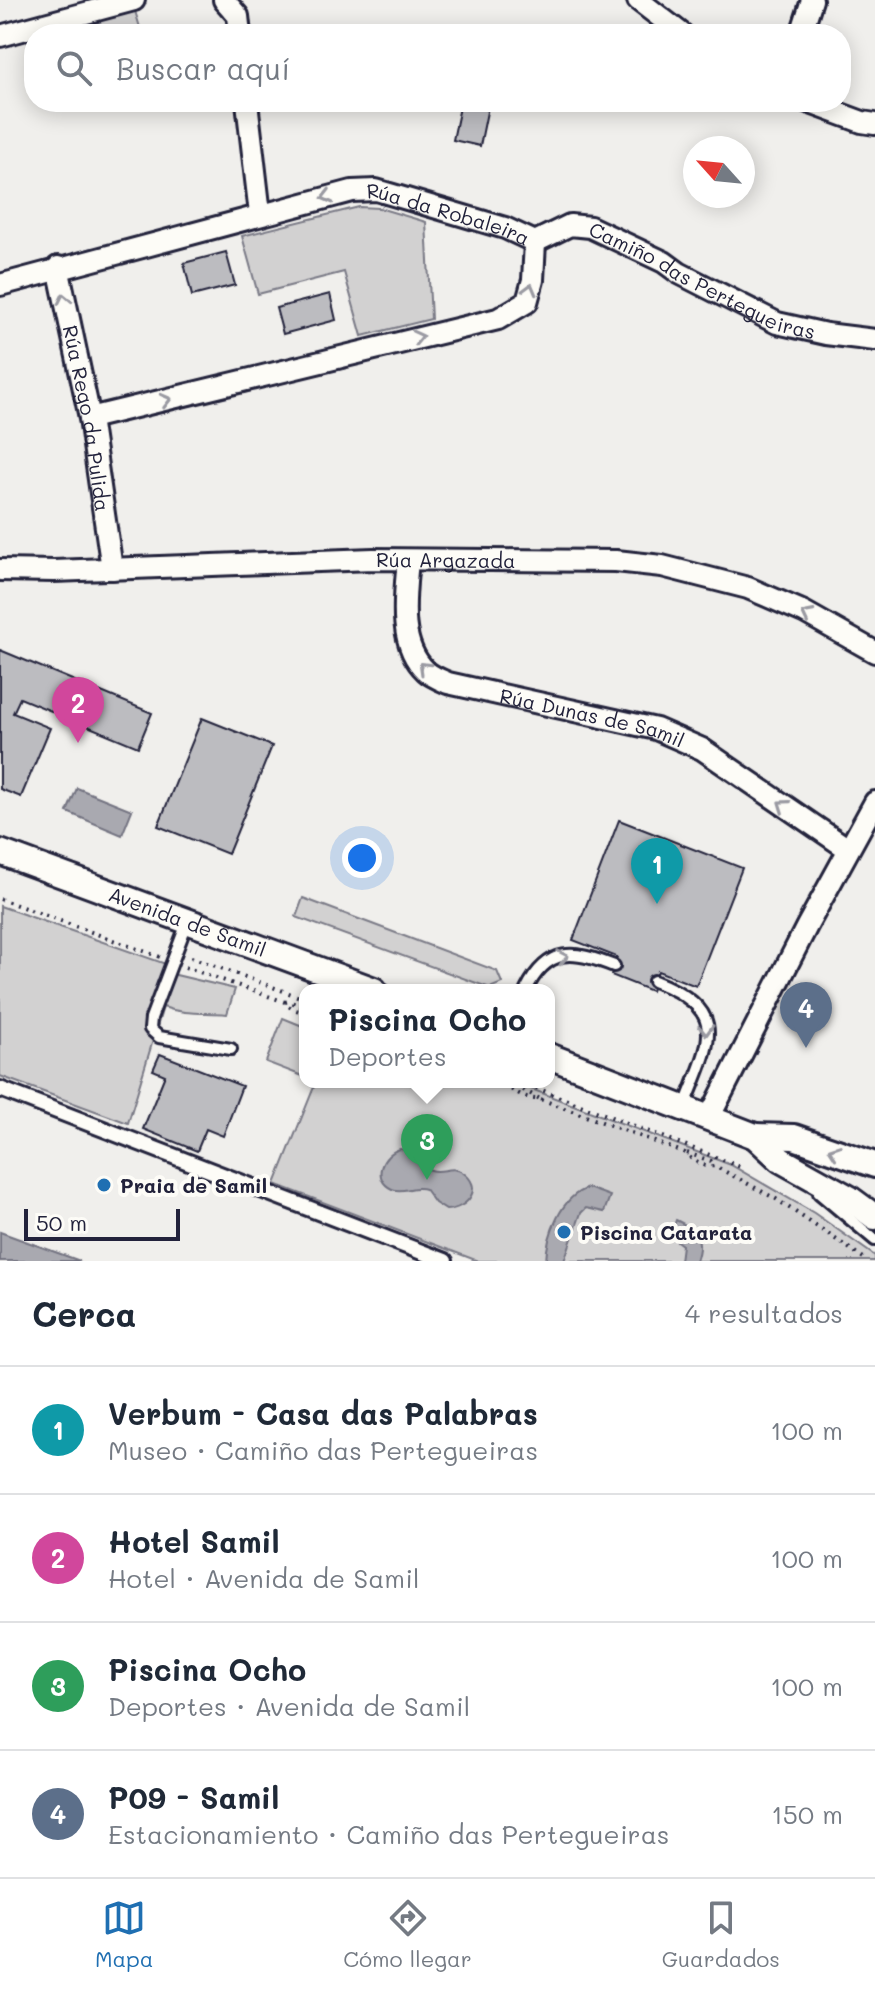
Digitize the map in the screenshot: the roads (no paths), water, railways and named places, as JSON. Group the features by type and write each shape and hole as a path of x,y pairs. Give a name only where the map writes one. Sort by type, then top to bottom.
{"street":[{"path":"45,24 134,0"},
{"path":"224,0 238,16 239,24"},
{"path":"638,0 669,24"},
{"path":"804,24 812,0"},
{"path":"0,36 24,30"},
{"path":"248,112 260,214"},
{"path":"835,112 875,124"},
{"name":"Rúa da Robaleira","path":"0,285 58,267 352,191 376,190 505,228 535,242 533,280 527,302 498,319 90,418"},
{"name":"Camiño das Pertegueiras","path":"535,242 570,225 590,227 664,262 761,317 826,334 875,340"},
{"name":"Rúa Rego da Pulida","path":"58,267 90,418 112,569"},
{"name":"Rúa Argazada","path":"0,570 112,569 358,559 616,561 662,566 748,588 804,612 875,652"},
{"name":"Rúa Dunas de Samil","path":"408,560 405,620 411,653 427,672 448,683 656,729 684,739 848,849"},
{"path":"709,1118 875,802"},
{"name":"Avenida de Samil","path":"0,852 358,984"},
{"path":"555,1058 755,1136 794,1137 875,1165"},
{"path":"0,1089 445,1261"},
{"path":"755,1136 781,1160 849,1198 875,1217"}],"lane":[{"path":"187,921 179,956 151,1018 150,1029 159,1037 231,1049"},
{"path":"529,984 548,960 563,955 582,955 614,966"},
{"path":"654,981 677,990 705,1013 708,1042 684,1108"},
{"path":"781,1160 875,1240"}],"place":[{"name":"Hotel Samil","path":"78,743"},
{"name":"Verbum - Casa das Palabras","path":"657,904"},
{"name":"P09 - Samil","path":"806,1048"},
{"name":"Piscina Ocho","path":"427,1180"},
{"name":"Praia de Samil","path":"104,1185"},
{"name":"Piscina Catarata","path":"564,1232"}]}
